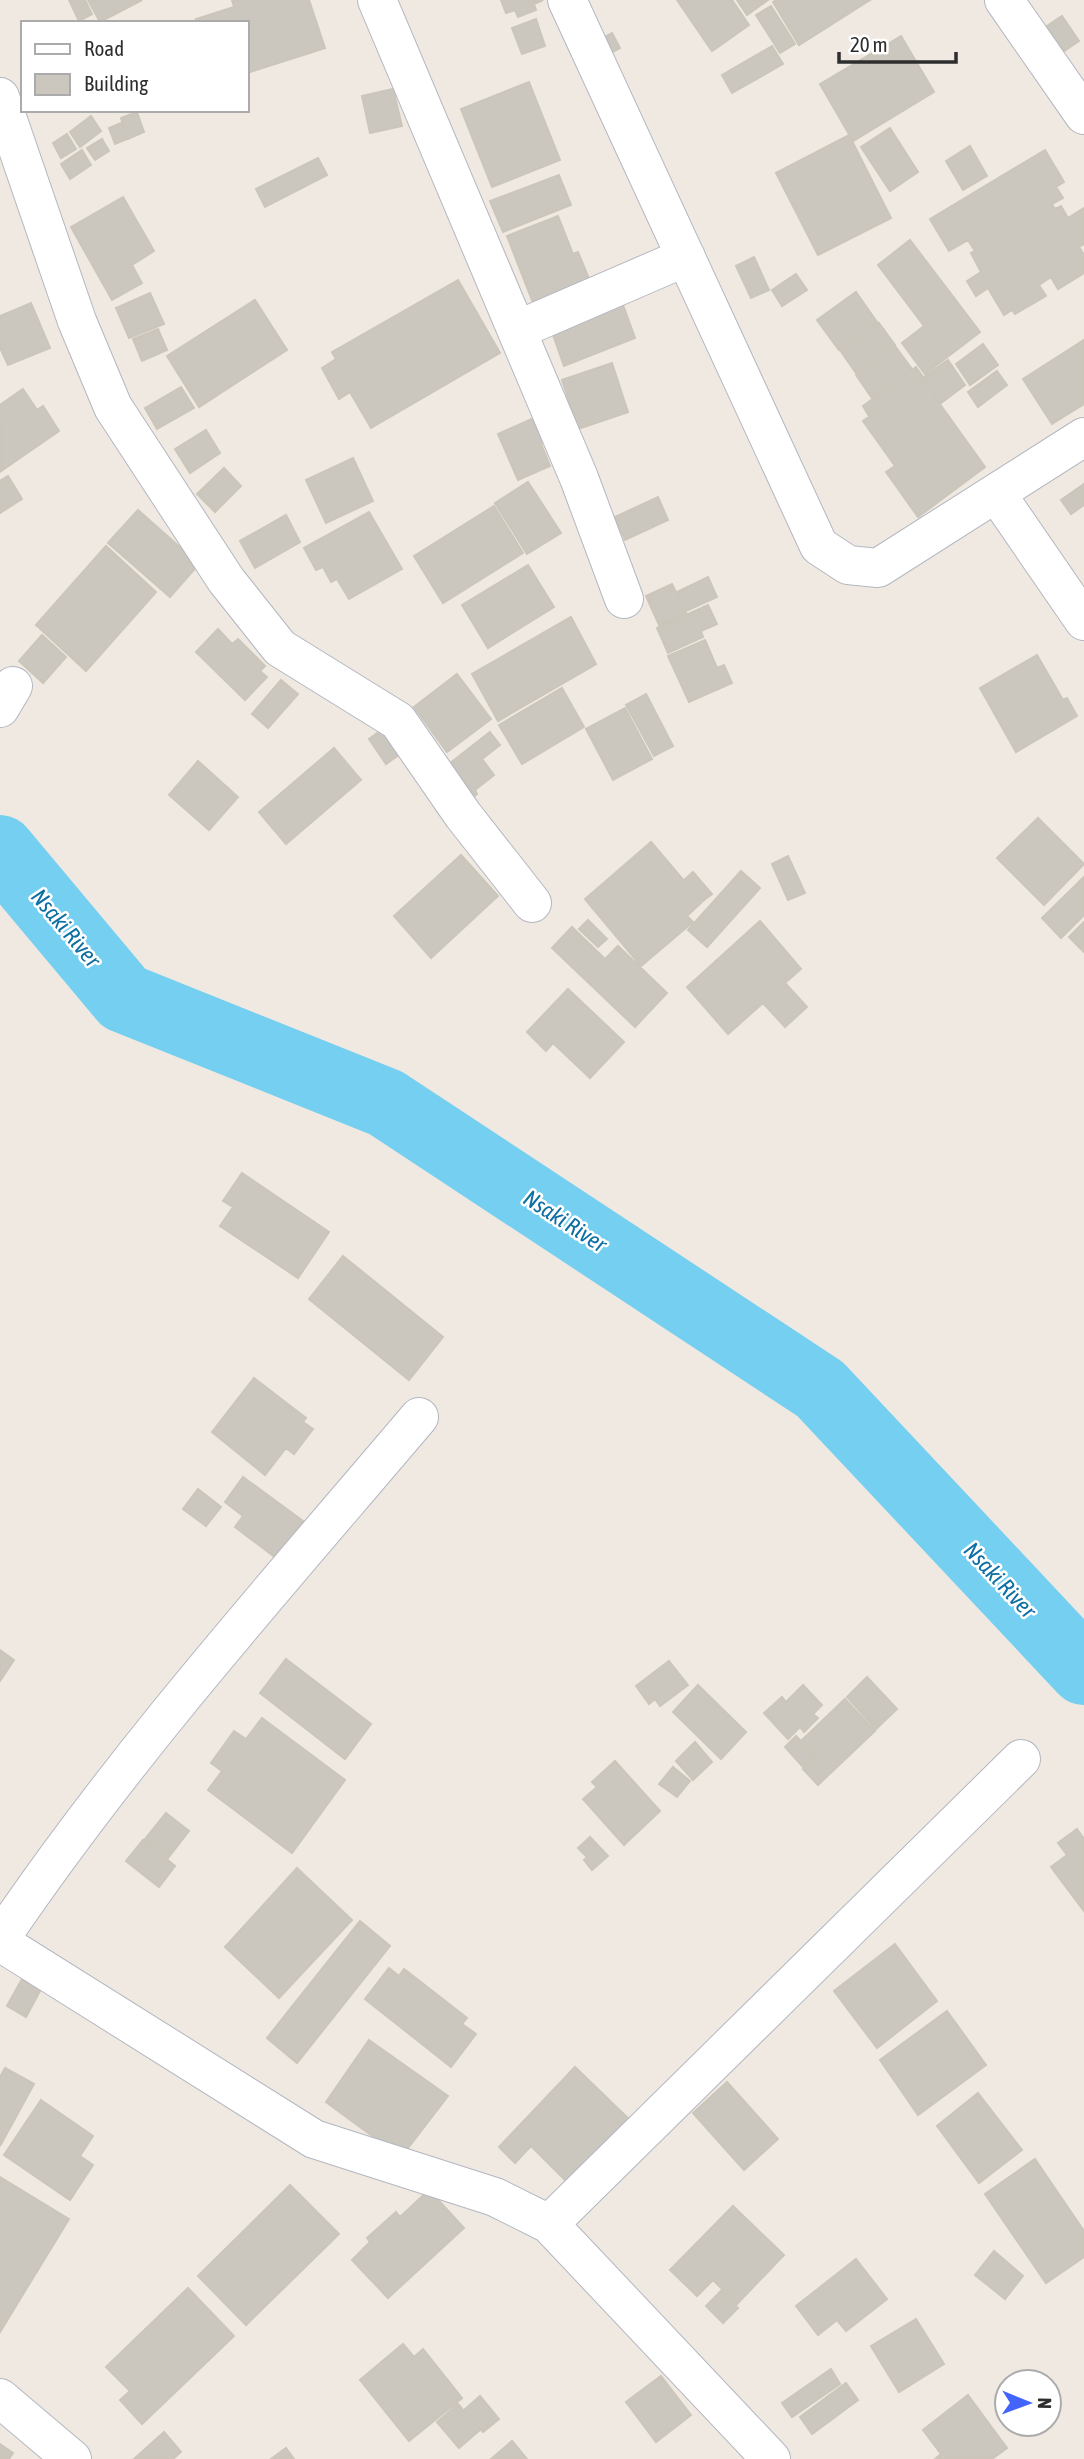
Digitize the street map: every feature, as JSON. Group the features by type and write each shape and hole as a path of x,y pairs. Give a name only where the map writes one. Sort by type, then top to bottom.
{"street":[{"path":"377,0 579,478 624,599"},
{"path":"567,0 819,546 848,565 878,568 1084,437"},
{"path":"1004,0 1084,115"},
{"path":"0,97 78,321 113,407 226,580 280,648 398,721 463,816 532,903"},
{"path":"517,330 686,257"},
{"path":"996,492 1084,621"},
{"path":"419,1417 160,1723 36,1885 0,1940 314,2139 495,2197 549,2224 771,2459"},
{"path":"549,2224 1021,1759"},
{"path":"0,2398 72,2459"}],"building":[{"path":"69,0 85,0 92,14 79,21"},
{"path":"88,0 142,0 102,21"},
{"path":"232,0 309,0 325,48 248,73 248,21 196,19 234,7"},
{"path":"501,0 543,0 534,4 536,10 518,17 515,10 506,13"},
{"path":"677,0 732,0 749,25 712,51"},
{"path":"737,0 768,0 747,15"},
{"path":"870,0 799,45 773,2"},
{"path":"771,6 795,44 780,53 756,15"},
{"path":"1062,16 1079,41 1064,51 1047,26"},
{"path":"536,19 545,46 522,54 512,28"},
{"path":"612,33 620,48 597,60 589,45"},
{"path":"901,36 934,92 853,141 820,84"},
{"path":"772,46 783,64 732,93 722,75"},
{"path":"529,82 560,160 492,187 461,109"},
{"path":"393,89 402,126 370,133 362,96"},
{"path":"137,112 144,132 128,139 121,118"},
{"path":"91,116 101,131 80,147 70,132"},
{"path":"121,123 127,139 115,144 109,128"},
{"path":"890,128 918,172 890,191 861,147"},
{"path":"67,134 76,149 61,158 53,143"},
{"path":"849,135 891,218 818,255 776,173"},
{"path":"102,139 109,151 95,160 87,148"},
{"path":"970,146 987,176 963,190 946,161"},
{"path":"82,150 91,165 70,179 61,164"},
{"path":"1045,150 1064,182 1056,187 1063,198 1052,204 1055,209 1061,206 1068,218 1084,208 1084,244 1079,247 1084,255 1084,273 1058,289 1051,277 1039,285 1046,296 1015,314 1012,310 1004,315 988,288 976,296 967,281 981,272 971,253 975,251 968,240 949,251 930,219"},
{"path":"318,158 327,175 265,207 256,189"},
{"path":"559,175 571,205 503,232 490,201"},
{"path":"123,197 154,251 132,265 142,283 112,300 71,227"},
{"path":"558,216 573,254 578,252 592,286 535,308 507,236"},
{"path":"910,240 980,332 925,374 902,343 924,326 878,265"},
{"path":"754,257 769,290 751,298 736,266"},
{"path":"796,274 807,290 782,306 772,290"},
{"path":"458,280 500,353 371,428 350,392 339,399 322,368 336,359 332,352"},
{"path":"856,292 877,322 839,350 817,320"},
{"path":"150,293 164,324 129,338 116,308"},
{"path":"255,300 287,350 199,407 167,356"},
{"path":"622,302 635,338 564,366 551,329"},
{"path":"31,303 50,348 8,365 0,348 0,316"},
{"path":"879,323 895,345 856,373 840,350"},
{"path":"158,329 167,350 142,361 133,339"},
{"path":"1084,340 1084,404 1052,424 1023,379"},
{"path":"983,344 998,365 970,385 956,364"},
{"path":"895,346 912,369 872,398 856,375"},
{"path":"948,360 965,385 941,403 923,378"},
{"path":"612,363 628,412 578,429 562,380"},
{"path":"916,367 923,377 869,416 863,406"},
{"path":"997,371 1007,385 978,407 968,392"},
{"path":"922,379 985,467 918,517 886,472 895,466 863,421"},
{"path":"181,387 194,408 157,429 145,408"},
{"path":"23,389 37,410 43,406 59,431 1,471 0,405"},
{"path":"536,417 546,441 541,444 550,466 518,480 498,434"},
{"path":"206,430 220,453 190,473 175,449"},
{"path":"353,458 373,501 326,523 306,480"},
{"path":"224,468 241,486 215,512 197,494"},
{"path":"8,476 22,499 0,513 0,481"},
{"path":"528,482 561,533 527,554 495,503"},
{"path":"1084,484 1084,505 1071,514 1061,500"},
{"path":"658,497 668,520 625,540 615,517"},
{"path":"494,506 523,553 443,603 414,556"},
{"path":"138,510 199,564 170,597 108,543"},
{"path":"369,512 402,569 349,599 337,579 331,582 323,567 316,570 304,548"},
{"path":"286,515 300,542 255,568 240,541"},
{"path":"106,546 156,592 86,671 36,625"},
{"path":"528,565 554,607 488,648 462,605"},
{"path":"708,577 717,597 686,611 677,592"},
{"path":"672,584 686,613 659,625 646,596"},
{"path":"708,605 717,624 701,631 703,637 668,653 657,628"},
{"path":"571,617 596,664 498,721 472,674"},
{"path":"218,629 232,644 238,639 265,666 260,671 267,677 245,700 196,652"},
{"path":"42,635 66,657 43,683 19,661"},
{"path":"705,640 717,668 724,665 732,683 689,702 668,656"},
{"path":"1037,655 1063,700 1067,698 1077,716 1016,752 980,688"},
{"path":"457,674 491,719 447,752 414,707"},
{"path":"281,680 298,694 268,728 252,714"},
{"path":"562,688 584,727 522,764 499,725"},
{"path":"646,694 673,746 654,756 626,705"},
{"path":"625,708 652,759 613,780 586,729"},
{"path":"383,729 400,754 386,764 369,739"},
{"path":"490,732 500,745 482,759 494,775 475,790 477,794 465,804 440,771"},
{"path":"334,748 361,780 286,844 259,812"},
{"path":"198,761 238,797 209,830 169,795"},
{"path":"1038,818 1084,864 1044,905 997,858"},
{"path":"651,842 702,902 687,916 693,922 641,966 585,899"},
{"path":"461,855 498,896 431,958 394,916"},
{"path":"788,856 805,893 788,900 772,864"},
{"path":"741,871 760,888 707,947 688,930"},
{"path":"693,872 712,894 703,901 684,880"},
{"path":"1084,877 1084,915 1061,938 1042,918"},
{"path":"588,920 607,939 598,947 579,929"},
{"path":"760,921 801,969 785,983 807,1007 785,1027 763,1003 728,1034 687,987"},
{"path":"1084,922 1084,952 1069,937"},
{"path":"572,927 605,959 618,946 667,993 635,1027 552,948"},
{"path":"568,989 624,1042 590,1078 553,1043 546,1051 527,1032"},
{"path":"242,1173 329,1232 298,1278 220,1226 233,1207 223,1201"},
{"path":"343,1256 443,1337 409,1380 309,1299"},
{"path":"254,1378 306,1418 303,1422 313,1429 294,1454 286,1448 265,1475 212,1432"},
{"path":"243,1477 303,1521 276,1558 235,1527 243,1516 225,1502"},
{"path":"198,1489 221,1507 206,1526 183,1509"},
{"path":"0,1650 14,1660 0,1681"},
{"path":"286,1659 371,1724 345,1759 260,1693"},
{"path":"669,1661 688,1685 660,1706 655,1699 649,1704 636,1686"},
{"path":"867,1677 897,1709 876,1729 847,1697"},
{"path":"698,1685 746,1732 721,1759 673,1712"},
{"path":"803,1685 822,1705 813,1714 818,1718 804,1732 800,1727 788,1739 764,1713 782,1697 786,1702"},
{"path":"845,1699 875,1731 818,1785 803,1769 816,1756 802,1740"},
{"path":"262,1718 345,1780 292,1853 208,1790 222,1771 211,1763 234,1731 246,1739"},
{"path":"796,1736 814,1755 803,1767 785,1747"},
{"path":"695,1742 712,1762 693,1780 676,1761"},
{"path":"615,1761 660,1811 624,1845 583,1799 597,1787 592,1782"},
{"path":"673,1767 690,1781 677,1797 659,1784"},
{"path":"166,1813 189,1831 168,1858 145,1839"},
{"path":"1077,1829 1084,1839 1084,1911 1051,1867 1067,1855 1058,1843"},
{"path":"590,1837 608,1856 592,1870 584,1860 587,1857 578,1848"},
{"path":"143,1840 175,1866 159,1887 126,1861"},
{"path":"297,1868 352,1920 279,1998 225,1947"},
{"path":"360,1921 390,1946 297,2063 267,2038"},
{"path":"895,1944 937,2001 877,2048 834,1991"},
{"path":"389,1968 399,1976 404,1969 467,2018 462,2024 476,2034 451,2067 365,1999"},
{"path":"22,1979 41,1989 26,2017 7,2006"},
{"path":"947,2011 986,2065 918,2115 880,2060"},
{"path":"369,2040 448,2096 401,2157 326,2102"},
{"path":"575,2067 632,2122 571,2186 531,2146 515,2163 499,2147"},
{"path":"5,2068 34,2084 0,2146 0,2077"},
{"path":"727,2082 778,2139 744,2170 693,2113"},
{"path":"978,2093 1022,2150 979,2183 937,2126"},
{"path":"41,2100 93,2136 80,2156 93,2165 70,2200 4,2155"},
{"path":"1035,2159 1084,2231 1084,2257 1046,2283 985,2194"},
{"path":"0,2177 69,2219 0,2332"},
{"path":"290,2185 339,2234 246,2325 198,2276"},
{"path":"429,2190 464,2228 388,2298 352,2260 370,2242 367,2238 396,2212 400,2217"},
{"path":"733,2206 784,2255 737,2304 713,2280 697,2296 670,2270"},
{"path":"994,2251 1023,2276 1005,2299 975,2275"},
{"path":"856,2259 887,2299 846,2331 837,2320 818,2335 796,2306"},
{"path":"188,2288 234,2336 142,2424 120,2400 130,2391 106,2367"},
{"path":"721,2291 738,2308 723,2323 706,2306"},
{"path":"916,2319 944,2364 899,2392 871,2346"},
{"path":"403,2344 414,2357 423,2349 462,2398 409,2441 360,2380"},
{"path":"831,2369 840,2384 792,2417 782,2403"},
{"path":"661,2376 691,2415 656,2442 626,2402"},
{"path":"846,2383 858,2400 812,2434 800,2417"},
{"path":"968,2395 993,2429 993,2438 1000,2438 1007,2448 992,2459 935,2459 941,2454 923,2430"},
{"path":"480,2396 499,2419 483,2432 464,2410"},
{"path":"458,2404 480,2430 459,2448 437,2422"},
{"path":"164,2432 181,2452 173,2459 134,2459"},
{"path":"512,2441 527,2459 491,2459"},
{"path":"0,2444 13,2453 9,2459 0,2459"},
{"path":"286,2448 294,2459 271,2459"}],"waterway":[{"name":"Nsaki River","path":"0,850 124,998 386,1103 820,1389 1084,1670"}]}
